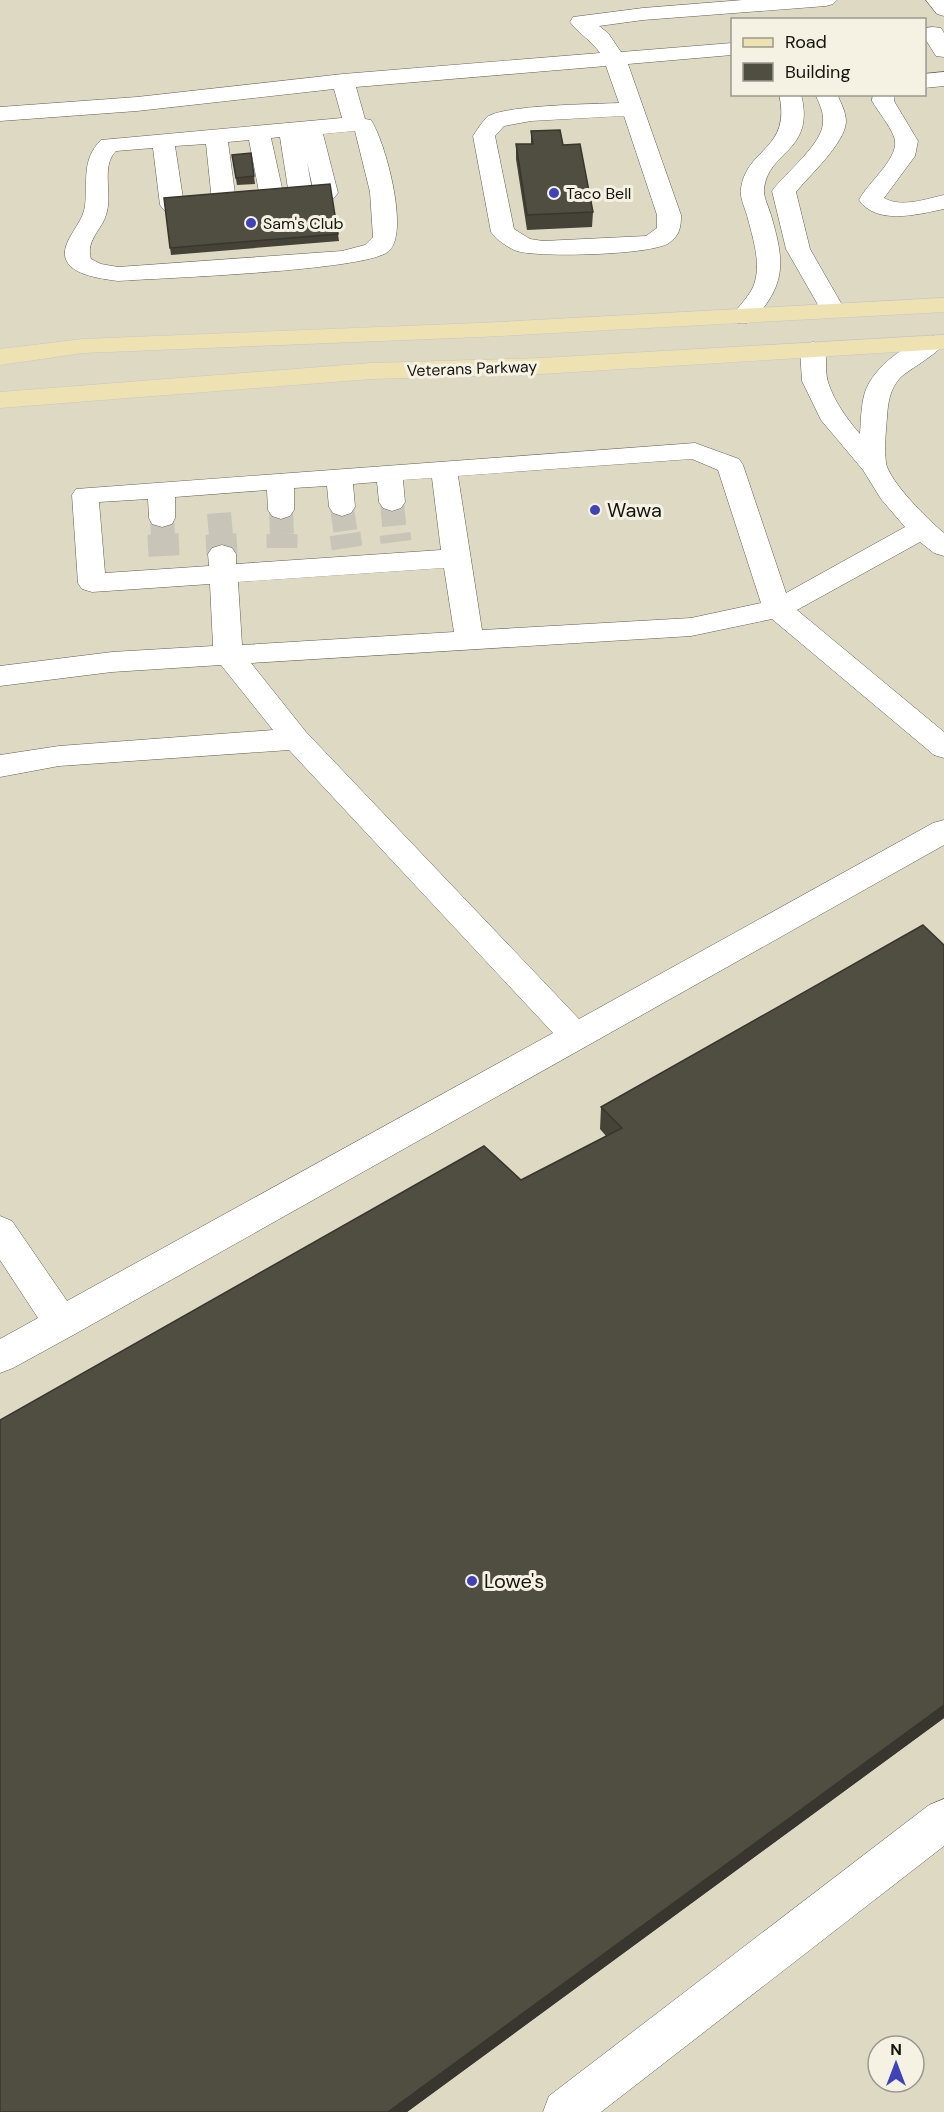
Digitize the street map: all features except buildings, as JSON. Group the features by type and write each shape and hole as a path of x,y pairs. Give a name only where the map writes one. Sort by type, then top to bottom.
{"main road":[{"name":"Veterans Parkway","path":"0,357 83,345 742,317 944,305"},
{"name":"Veterans Parkway","path":"0,400 371,371 541,366 938,343"}],"lane":[{"path":"632,109 531,114 495,121 484,136 503,232 523,245 543,248 651,243 661,238 669,230 669,215 615,59 600,38 581,22 643,14 826,0"},
{"path":"937,0 944,10"},
{"path":"0,114 137,104 343,81 731,49"},
{"path":"926,81 944,79"},
{"path":"343,81 355,124"},
{"path":"742,317 768,282 769,268 752,189 772,153 792,131 795,109 791,96"},
{"path":"827,96 833,112 834,127 824,145 784,191 798,249 833,310"},
{"path":"884,96 883,101 907,141 906,151 903,159 874,190 871,200 879,207 898,209 944,202"},
{"path":"137,104 163,140 182,204"},
{"path":"523,245 515,210 509,147 510,134 522,124 557,113"},
{"path":"355,124 367,128 386,217 388,236 381,246 364,254 336,250 282,254 190,262 118,274 92,269 82,264 77,256 79,241 95,216 99,189 98,159 102,150 109,145 300,129 355,124"},
{"path":"300,129 326,193"},
{"path":"300,129 301,195"},
{"path":"259,132 272,197"},
{"path":"216,136 224,201"},
{"path":"873,465 874,420 880,386 900,364 938,343"},
{"path":"813,350 815,381 834,420 873,465 890,493 922,529 944,547"},
{"path":"456,558 398,552 165,567 92,583 85,495 280,483 696,451 730,465 777,609 944,748"},
{"path":"444,469 469,640"},
{"path":"389,474 392,502"},
{"path":"339,478 342,507"},
{"path":"280,483 281,510"},
{"path":"218,486 219,513"},
{"path":"161,490 162,518"},
{"path":"0,676 112,662 691,627 777,609 837,578 922,529"},
{"path":"222,564 228,654 296,739 576,1037"},
{"path":"0,766 59,756 296,739"},
{"path":"0,1357 944,831"},
{"path":"0,1231 62,1323"},
{"path":"565,2112 944,1820"}],"shaded area":[{"path":"0,0 944,0 944,2112 0,2112"}],"tunnel":[{"path":"392,502 395,536"},
{"path":"342,507 346,536"},
{"path":"281,510 282,536"},
{"path":"219,513 221,536"},
{"path":"162,518 163,536"},
{"path":"163,534 164,556"},
{"path":"221,534 222,554"},
{"path":"345,534 347,548"},
{"path":"395,534 396,542"},
{"path":"282,536 282,548"}],"place":[{"name":"Taco Bell","path":"554,193"},
{"name":"Sam's Club","path":"251,223"},
{"name":"Wawa","path":"595,510"},
{"name":"Lowe's","path":"472,1581"}]}
